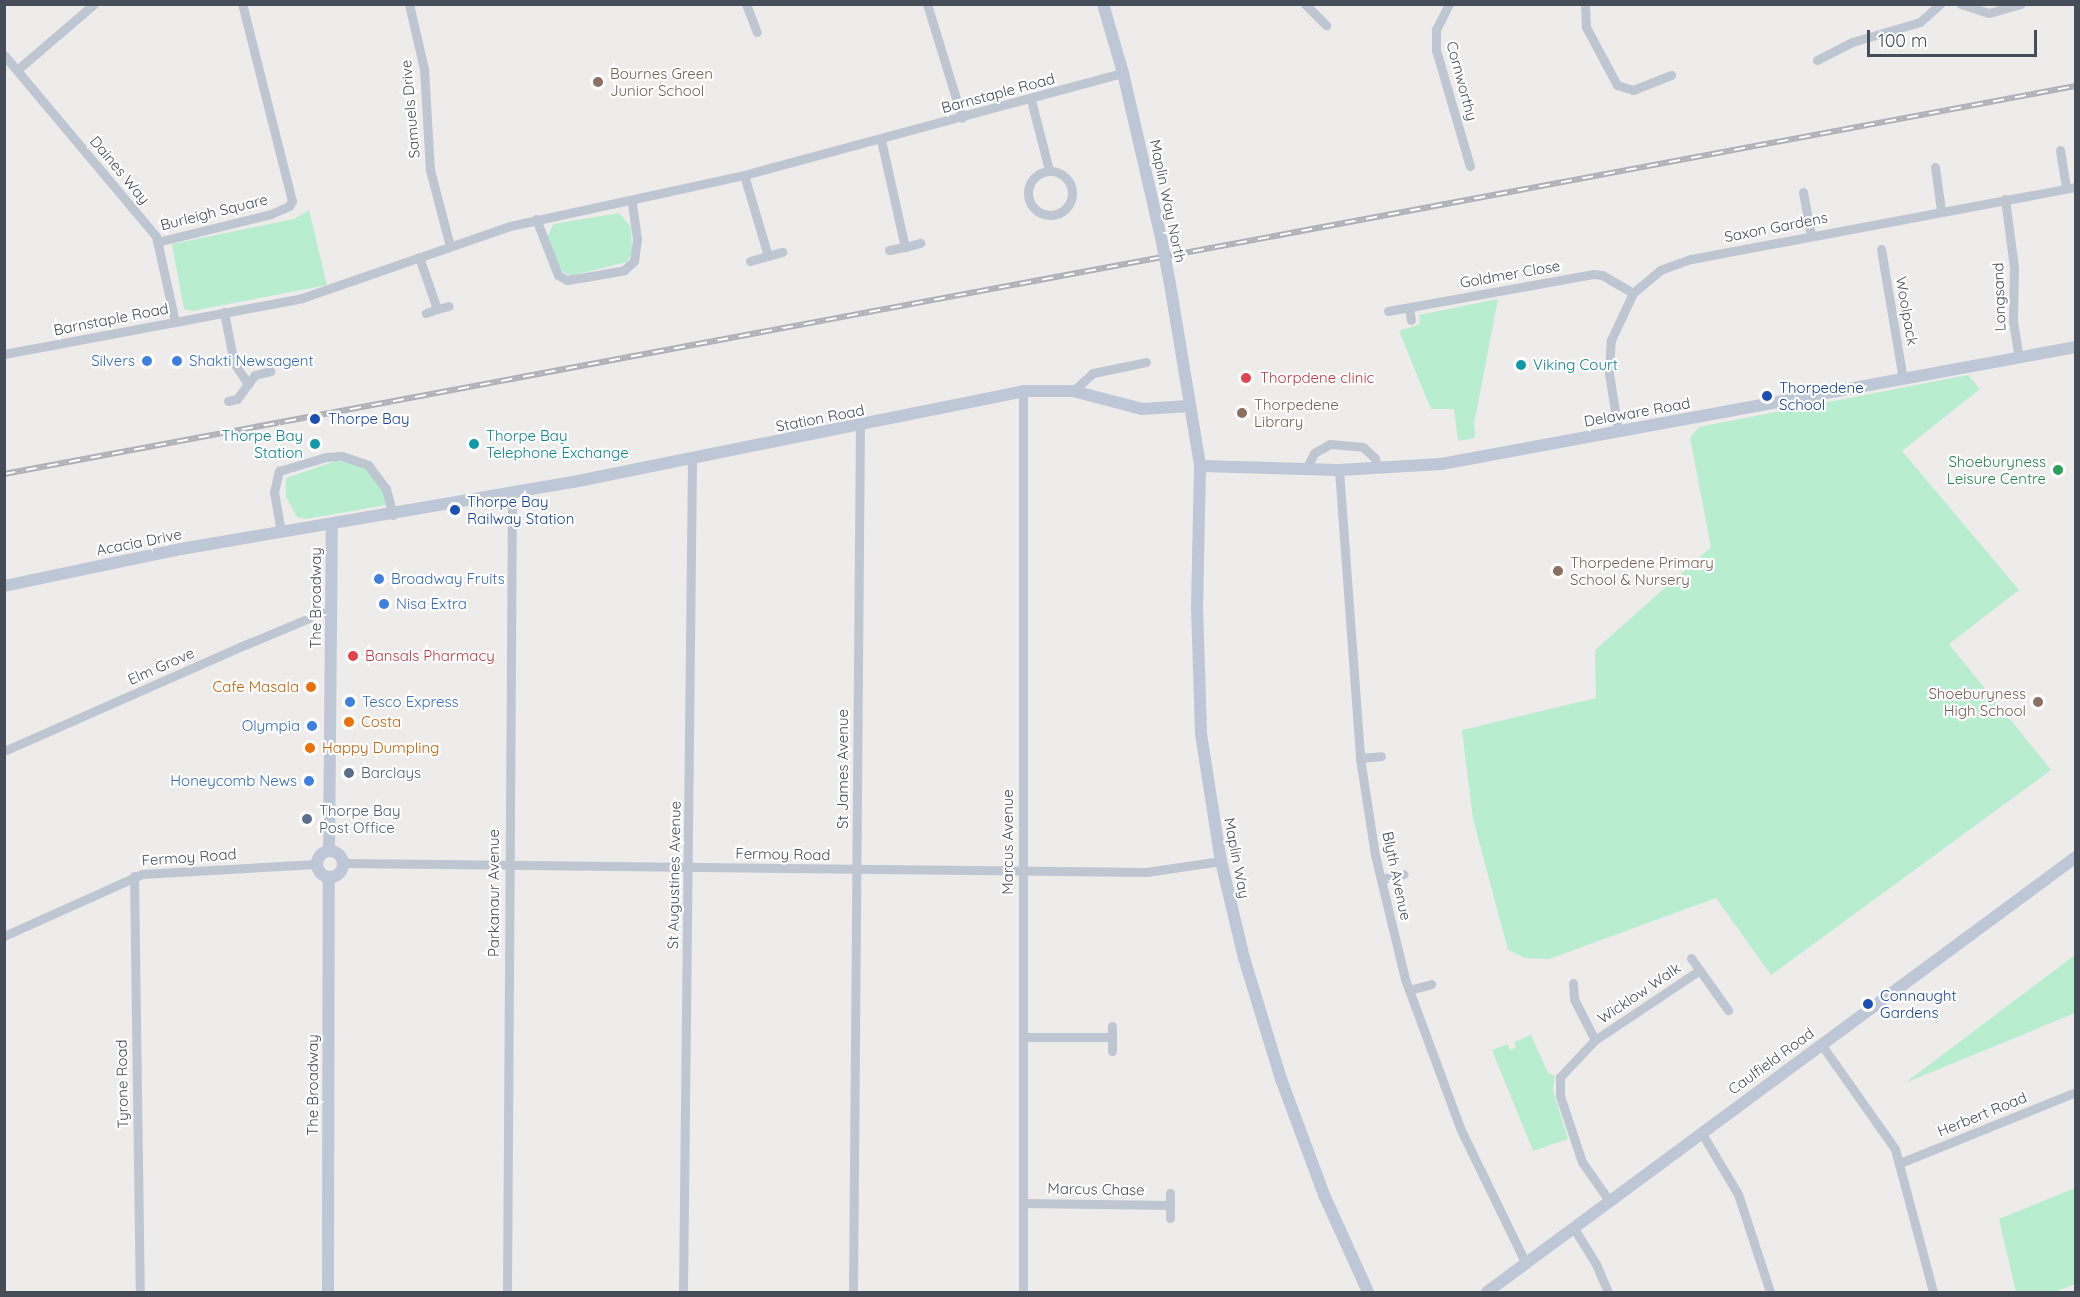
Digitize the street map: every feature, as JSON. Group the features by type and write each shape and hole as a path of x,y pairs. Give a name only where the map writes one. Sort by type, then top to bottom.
{"street":[{"path":"17,70 94,4"},
{"name":"Burleigh Square","path":"157,242 282,211 292,201 242,4"},
{"name":"Samuels Drive","path":"409,4 424,69 430,170 450,246"},
{"path":"746,4 757,32"},
{"path":"927,4 963,118"},
{"name":"Maplin Way North","path":"1103,4 1123,73 1161,237 1190,406"},
{"path":"1305,4 1326,24"},
{"name":"Cornworthy","path":"1449,4 1436,30 1436,50 1470,166"},
{"path":"1585,4 1586,27 1617,85 1633,90 1671,75"},
{"path":"1817,60 1852,42 1920,22 1940,4"},
{"path":"1961,4 1989,13 2021,4"},
{"name":"Daines Way","path":"4,55 152,231 157,242 175,322"},
{"name":"Barnstaple Road","path":"4,354 313,295 450,246 536,219 632,202 744,175 1031,100 1123,73"},
{"path":"1031,100 1049,170 1068,180 1072,194 1066,207 1053,214 1040,213 1028,198 1032,179 1049,170"},
{"path":"881,140 905,247"},
{"path":"2060,150 2071,187"},
{"path":"1935,167 1941,210"},
{"path":"744,175 768,256"},
{"name":"Saxon Gardens","path":"1618,430 1609,357 1617,321 1633,293 1648,278 1677,262 2071,187"},
{"path":"1803,192 1811,235"},
{"name":"Longsand","path":"2005,199 2014,267 2013,321 2019,358"},
{"path":"536,219 558,275 567,280 586,277 624,270 634,261 637,239 632,202"},
{"path":"889,250 920,243"},
{"name":"Woolpack","path":"1881,249 1903,379"},
{"path":"750,261 782,252"},
{"path":"419,257 437,309"},
{"name":"Goldmer Close","path":"1388,312 1593,274 1602,275 1633,293"},
{"path":"426,313 449,306"},
{"path":"1409,308 1411,320"},
{"path":"224,312 234,363 248,384"},
{"name":"Delaware Road","path":"1200,466 1339,470 1441,464 2076,347"},
{"path":"1073,391 1093,373 1146,362"},
{"path":"228,401 237,399 255,375 272,371"},
{"name":"Station Road","path":"573,482 1023,391 1073,391 1142,409 1190,406"},
{"name":"Marcus Avenue","path":"1023,391 1023,1293"},
{"name":"Maplin Way","path":"1190,406 1200,466 1197,606 1202,734 1221,861 1247,968 1281,1079 1325,1197 1368,1293"},
{"name":"St James Avenue","path":"853,1293 860,425"},
{"path":"1306,469 1314,453 1330,444 1363,447 1375,458 1377,468"},
{"path":"281,532 274,492 279,471 326,457 342,456 368,465 386,489 393,515"},
{"name":"St Augustines Avenue","path":"683,1293 692,458"},
{"name":"Blyth Avenue","path":"1339,470 1360,758 1382,879 1409,990 1460,1128 1526,1264"},
{"name":"Acacia Drive","path":"4,586 281,532 332,526 573,482"},
{"name":"Parkanaur Avenue","path":"507,1293 512,494"},
{"name":"The Broadway","path":"329,851 332,526"},
{"name":"Elm Grove","path":"4,751 247,644 321,614 331,614"},
{"path":"1360,758 1381,756"},
{"path":"329,851 340,856 343,863 338,875 329,878 321,875 316,864 320,855 329,851"},
{"name":"Caulfield Road","path":"1487,1293 1608,1199 2076,857"},
{"name":"Fermoy Road","path":"343,863 1146,872 1221,861"},
{"name":"Fermoy Road","path":"4,936 134,876 316,864"},
{"path":"1382,879 1403,874"},
{"name":"Tyrone Road","path":"134,876 140,1293"},
{"name":"The Broadway","path":"328,1293 329,878"},
{"path":"1691,958 1728,1010"},
{"name":"Wicklow Walk","path":"1608,1199 1582,1162 1557,1086 1566,1068 1595,1040 1700,970"},
{"name":"Wicklow Walk","path":"1573,983 1571,999 1595,1040"},
{"path":"1409,990 1431,984"},
{"path":"1112,1026 1112,1051"},
{"path":"1024,1037 1112,1037"},
{"path":"1821,1044 1895,1149 1934,1293"},
{"name":"Herbert Road","path":"1900,1163 2076,1092"},
{"path":"1701,1132 1738,1194 1770,1293"},
{"path":"1170,1192 1170,1218"},
{"name":"Marcus Chase","path":"1023,1203 1170,1204"},
{"path":"1573,1227 1596,1264 1608,1293"}],"green space":[{"path":"309,210 327,285 192,311 184,309 172,244 294,219"},
{"path":"619,213 631,227 632,251 627,262 570,276 559,269 547,238 553,224"},
{"path":"1498,299 1474,424 1475,438 1458,441 1454,409 1431,409 1399,331 1420,324 1419,315"},
{"path":"1968,375 1980,389 1902,451 2019,590 1949,644 2051,770 1771,975 1716,898 1549,959 1525,958 1508,950 1473,819 1462,730 1596,698 1595,650 1711,547 1690,438 1699,427"},
{"path":"336,461 361,464 382,487 386,505 306,519 297,517 286,497 286,478"},
{"path":"2075,955 2075,1013 1905,1083"},
{"path":"1531,1035 1548,1073 1555,1076 1553,1091 1568,1139 1533,1151 1492,1050 1508,1044 1510,1050 1516,1047 1514,1042"},
{"path":"2075,1188 2075,1284 2055,1292 2016,1292 1999,1219"}],"railway":[{"path":"4,474 2076,86"}],"place":[{"name":"Bournes Green Junior School","path":"598,82"},
{"name":"Silvers","path":"147,361"},
{"name":"Shakti Newsagent","path":"177,361"},
{"name":"Viking Court","path":"1521,365"},
{"name":"Thorpdene clinic","path":"1246,378"},
{"name":"Thorpedene School","path":"1767,396"},
{"name":"Thorpedene Library","path":"1242,413"},
{"name":"Thorpe Bay","path":"315,419"},
{"name":"Thorpe Bay Station","path":"315,444"},
{"name":"Thorpe Bay Telephone Exchange","path":"474,444"},
{"name":"Shoeburyness Leisure Centre","path":"2058,470"},
{"name":"Thorpe Bay Railway Station","path":"455,510"},
{"name":"Thorpedene Primary School & Nursery","path":"1558,571"},
{"name":"Broadway Fruits","path":"379,579"},
{"name":"Nisa Extra","path":"384,604"},
{"name":"Bansals Pharmacy","path":"353,656"},
{"name":"Cafe Masala","path":"311,687"},
{"name":"Tesco Express","path":"350,702"},
{"name":"Shoeburyness High School","path":"2038,702"},
{"name":"Costa","path":"349,722"},
{"name":"Olympia","path":"312,726"},
{"name":"Happy Dumpling","path":"310,748"},
{"name":"Barclays","path":"349,773"},
{"name":"Honeycomb News","path":"309,781"},
{"name":"Thorpe Bay Post Office","path":"307,819"},
{"name":"Connaught Gardens","path":"1868,1004"}]}
